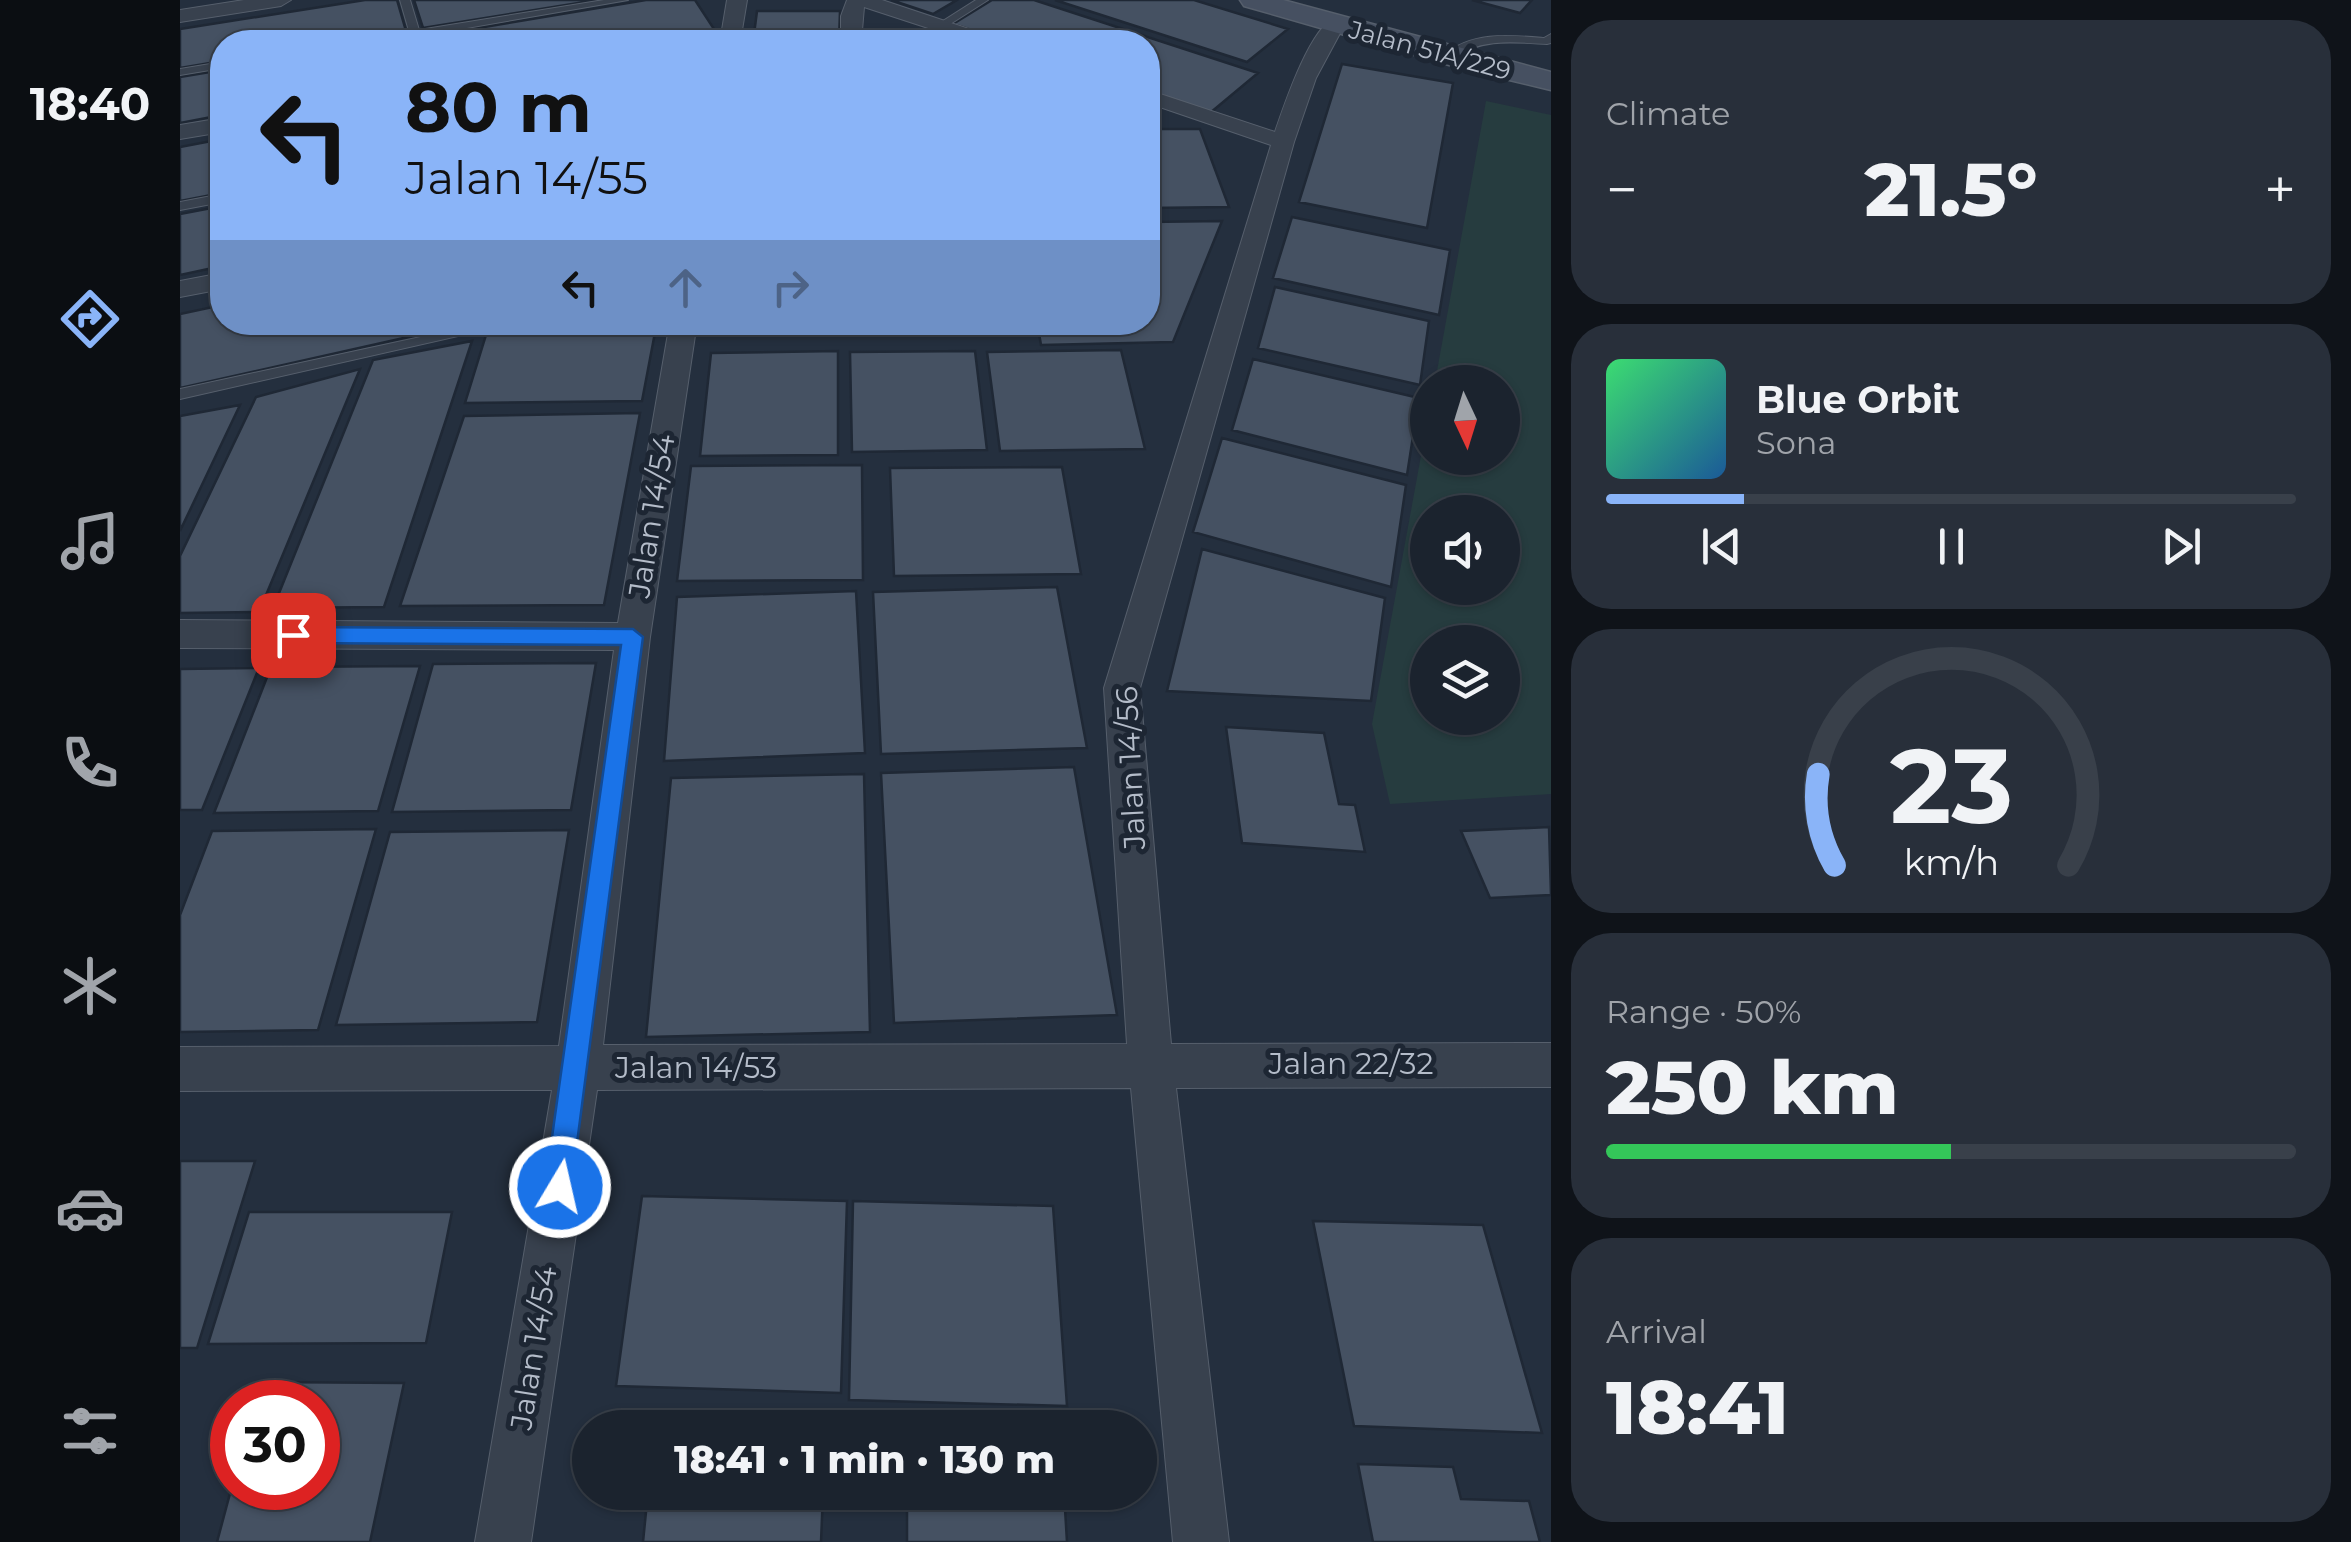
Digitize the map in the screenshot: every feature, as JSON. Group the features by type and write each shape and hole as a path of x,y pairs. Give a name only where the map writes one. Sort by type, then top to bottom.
{"street":[{"path":"180,16 281,0"},
{"path":"732,30 737,0"},
{"path":"851,30 851,16 860,0 951,30"},
{"name":"Jalan 51A/229","path":"1252,0 1551,81"},
{"name":"Jalan 14/56","path":"1200,1542 1151,1067 1122,688 1283,142 1305,78 1335,24"},
{"path":"1160,100 1283,142"},
{"path":"180,132 210,127"},
{"path":"180,290 210,284"},
{"name":"Jalan 14/54","path":"503,1542 578,1069 633,637 682,335"},
{"path":"180,634 633,637"},
{"name":"Jalan 22/32","path":"1151,1067 1551,1065"},
{"name":"Jalan 14/53","path":"180,1069 1151,1067"}],"lane":[{"path":"405,0 415,30"},
{"path":"440,30 623,0"},
{"path":"940,26 983,0"},
{"path":"1448,56 1462,44 1481,38 1551,38"},
{"path":"180,72 210,67"},
{"path":"180,206 210,200"},
{"path":"180,394 456,335"}],"green space":[{"path":"1486,101 1551,115 1551,794 1390,804 1372,724 1410,516 1410,605 1520,605 1520,495 1414,495 1417,475 1520,475 1520,365 1438,365"}],"building":[{"path":"365,0 397,0 406,30 210,30 210,63 180,68 180,29"},
{"path":"414,0 597,0 423,28"},
{"path":"646,0 695,0 714,29 708,30 466,30"},
{"path":"891,0 957,0 933,14"},
{"path":"992,0 1034,0 1126,30 971,30 953,24"},
{"path":"1055,0 1194,0 1288,29 1247,62 1160,34 1160,30 1148,30"},
{"path":"1472,0 1532,0 1520,13"},
{"path":"757,11 840,11 839,30 755,30"},
{"path":"1160,41 1258,73 1210,113 1160,95"},
{"path":"1342,64 1453,83 1427,228 1299,202"},
{"path":"210,72 210,117 180,123 180,77"},
{"path":"1160,129 1200,129 1229,207 1160,208"},
{"path":"210,141 210,195 180,201 180,147"},
{"path":"210,208 210,269 180,275 180,214"},
{"path":"1292,217 1450,250 1439,315 1273,278"},
{"path":"1222,221 1173,342 1041,345 1039,335 1160,335 1160,222"},
{"path":"1275,287 1429,321 1423,365 1410,365 1410,383 1258,348"},
{"path":"210,308 210,335 417,335 180,388 180,314"},
{"path":"486,335 655,335 642,401 465,403"},
{"path":"472,341 384,607 273,608 373,360"},
{"path":"1121,350 1145,449 1000,451 987,352"},
{"path":"838,351 838,455 700,456 711,353"},
{"path":"975,351 987,450 852,452 850,352"},
{"path":"1253,359 1410,396 1407,475 1232,430"},
{"path":"360,369 259,612 180,613 180,556 256,397"},
{"path":"240,405 180,531 180,416"},
{"path":"640,413 604,605 400,606 464,416"},
{"path":"1222,438 1406,485 1391,587 1193,532"},
{"path":"862,465 863,580 677,581 691,466"},
{"path":"1062,467 1081,574 894,576 890,468"},
{"path":"1202,549 1385,598 1371,701 1167,691"},
{"path":"1057,587 1087,748 881,754 873,592"},
{"path":"856,591 865,753 664,761 677,597"},
{"path":"596,663 571,810 392,812 433,664"},
{"path":"420,666 378,811 214,813 271,667"},
{"path":"259,668 202,810 180,810 180,669"},
{"path":"1226,727 1324,733 1339,804 1355,805 1365,852 1242,843"},
{"path":"1074,767 1117,1015 894,1023 881,773"},
{"path":"864,774 870,1032 646,1037 671,778"},
{"path":"1549,827 1551,895 1490,898 1461,831"},
{"path":"376,829 318,1030 180,1032 180,915 212,831"},
{"path":"569,830 537,1022 336,1025 390,832"},
{"path":"180,1161 255,1161 197,1348 180,1348"},
{"path":"642,1196 847,1201 841,1393 616,1386"},
{"path":"853,1201 1053,1206 1067,1406 849,1400"},
{"path":"249,1212 452,1212 426,1343 208,1344"},
{"path":"1313,1221 1483,1225 1542,1433 1354,1426"},
{"path":"340,1383 404,1383 370,1542 217,1542 226,1510 340,1510"},
{"path":"1358,1464 1453,1467 1461,1499 1529,1501 1540,1542 1373,1542"},
{"path":"646,1510 822,1510 821,1542 643,1542"},
{"path":"907,1510 1065,1510 1067,1542 907,1542"}],"route":[{"path":"293,635 633,637 560,1187"}]}
